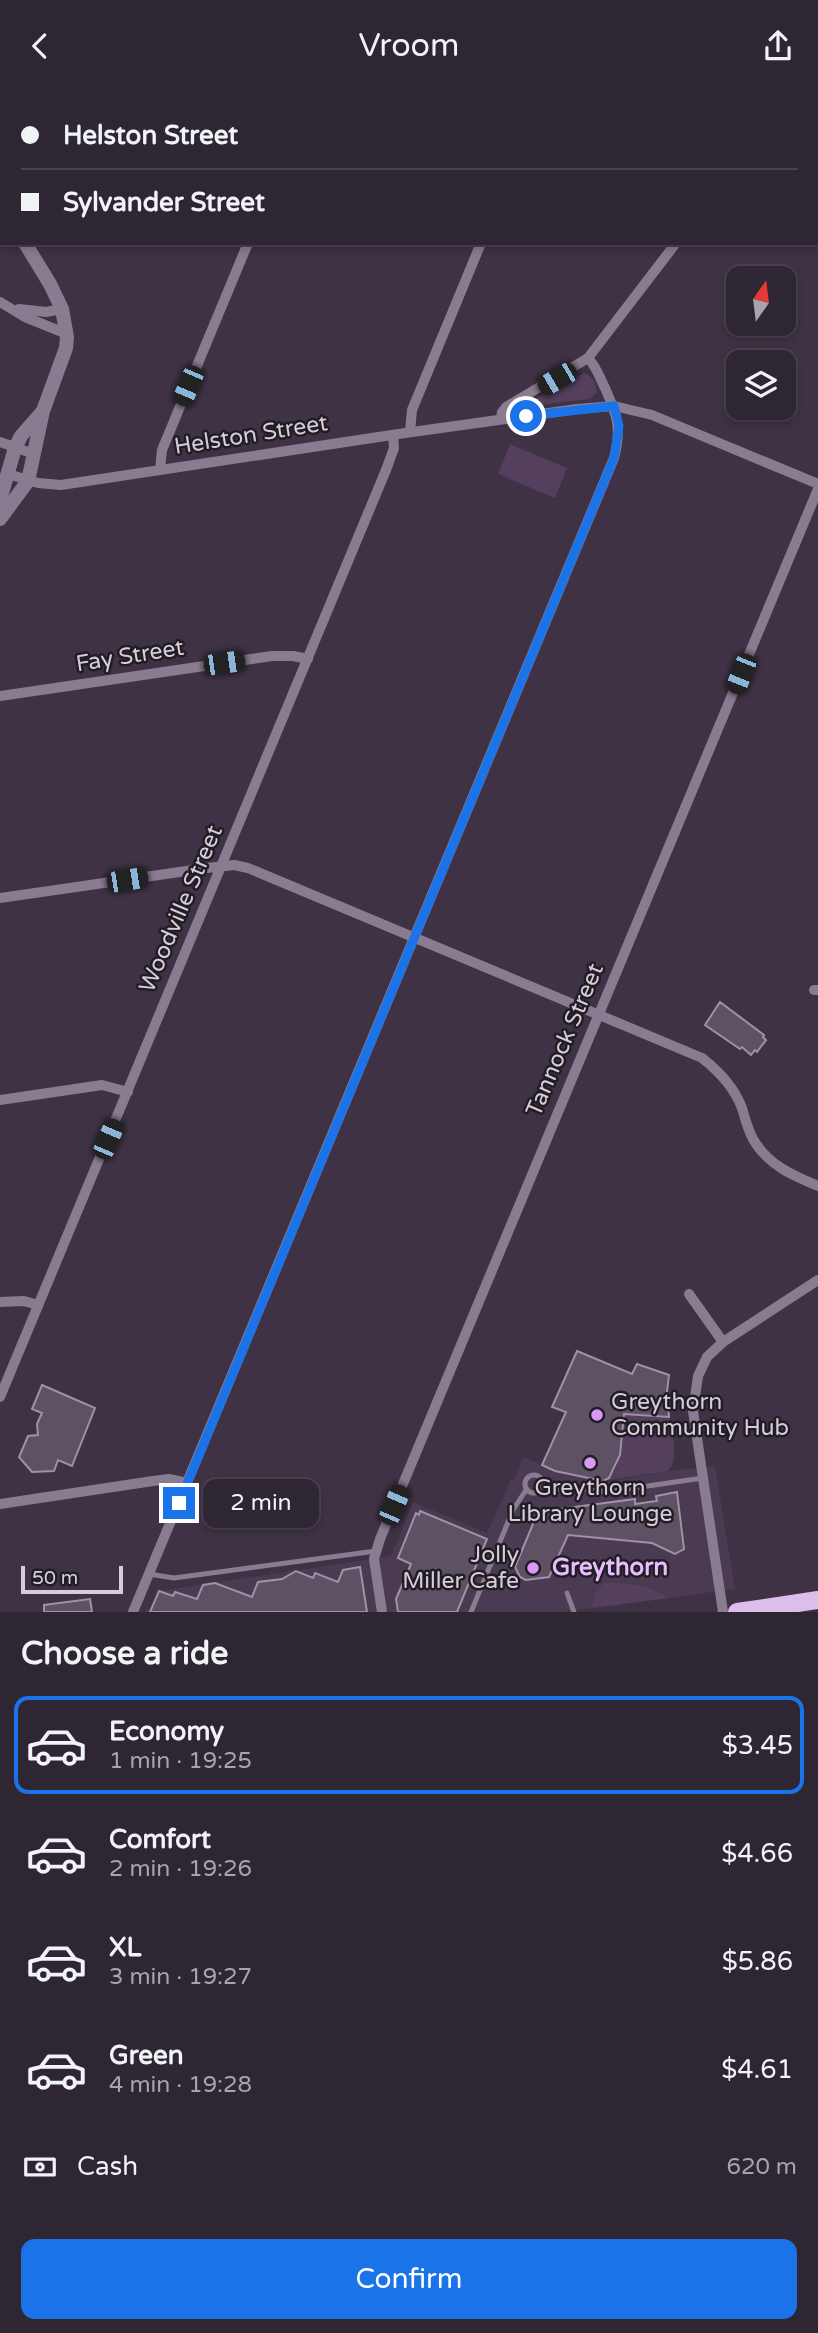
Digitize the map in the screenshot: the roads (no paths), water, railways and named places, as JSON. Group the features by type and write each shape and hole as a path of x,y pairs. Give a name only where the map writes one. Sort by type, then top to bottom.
{"main road":[{"path":"737,1612 814,1604"}],"street":[{"path":"0,519 28,481 43,411 63,357 67,334 61,306 25,245"},
{"path":"160,471 162,450 247,245"},
{"path":"410,432 412,410 480,245"},
{"path":"501,419 506,407 588,358 674,245"},
{"path":"0,302 25,317 67,334"},
{"path":"13,308 30,311 61,306"},
{"path":"133,1612 614,458 619,426 614,406 588,358"},
{"name":"Helston Street","path":"8,474 50,486 61,485 501,419 614,406 639,410 818,487"},
{"path":"0,500 21,436 43,411"},
{"name":"Woodville Street","path":"0,1397 391,458 394,448 393,435"},
{"path":"0,442 34,454"},
{"name":"Tannock Street","path":"382,1612 375,1565 376,1551 818,487"},
{"name":"Fay Street","path":"0,697 272,656 308,659"},
{"path":"0,898 222,866 248,868 691,1053 713,1067 737,1096 752,1137 764,1155 783,1170 818,1186"},
{"path":"0,1100 102,1085 128,1092"},
{"path":"723,1612 693,1411 700,1370 707,1357 723,1342 818,1280"},
{"path":"689,1294 723,1342"},
{"path":"0,1302 24,1301 38,1305"},
{"path":"0,1504 160,1480 187,1483"}],"lane":[{"path":"471,1612 513,1510 526,1490 526,1479 534,1475 541,1479 541,1490"},
{"path":"526,1490 534,1494 541,1490 574,1488 606,1492 703,1478"},
{"path":"149,1574 174,1578 376,1551"},
{"path":"566,1593 574,1612"}],"place":[{"name":"Greythorn Community Hub","path":"597,1415"},
{"name":"Greythorn Library Lounge","path":"590,1463"},
{"name":"Jolly Miller Cafe","path":"533,1568"}],"district":[{"name":"Greythorn","path":"610,1567"}]}
